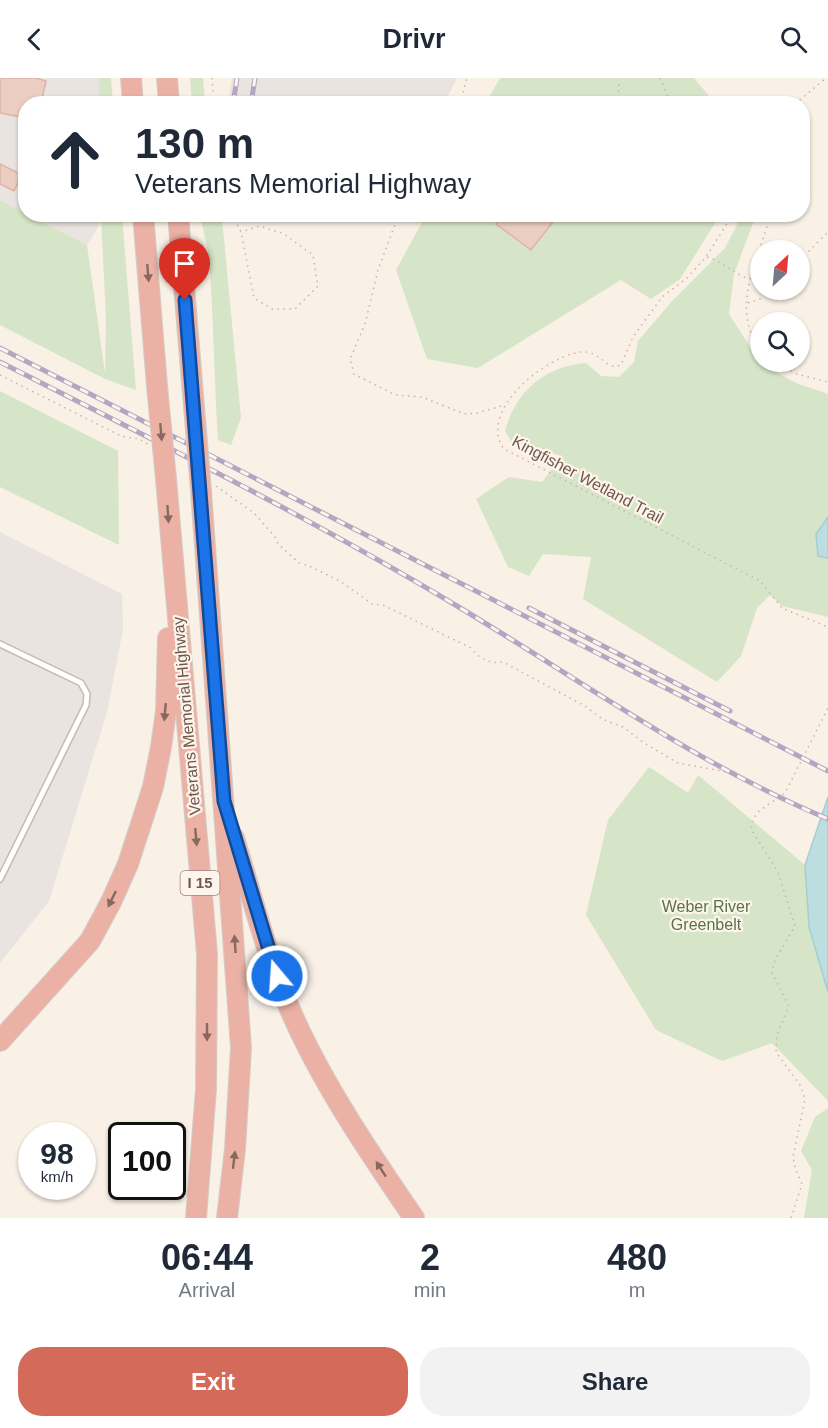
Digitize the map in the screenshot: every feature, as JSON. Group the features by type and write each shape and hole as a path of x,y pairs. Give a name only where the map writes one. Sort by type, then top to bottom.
{"highway":[{"path":"131,78 132,96"},
{"path":"167,78 168,96"},
{"name":"Veterans Memorial Highway","path":"144,222 207,954 207,1089 196,1218"},
{"name":"Veterans Memorial Highway","path":"179,222 194,407 208,488 224,801 240,1048 236,1149 227,1218"},
{"path":"0,1041 90,941 111,902 142,826 153,787 166,711 171,549"},
{"path":"224,801 265,939 296,1022 320,1072 414,1218"}],"lane":[{"path":"0,644 81,684 85,689 87,699 0,879"}],"path":[{"path":"212,78 213,96"},
{"path":"462,96 467,78"},
{"path":"660,78 668,96"},
{"path":"805,96 826,78"},
{"path":"619,96 620,80"},
{"path":"236,222 241,232 254,298 272,309 295,309 318,286 314,255 284,234 260,226 241,232"},
{"path":"396,222 378,270 365,324 350,359 354,374 395,395 422,397 464,414 477,413 505,405"},
{"name":"Kingfisher Wetland Trail","path":"728,222 706,257 687,278 662,297 633,337 621,365 615,367 610,365 596,353 576,353 549,363 537,371 505,405 496,431 504,449 760,581 782,608 828,627"},
{"path":"763,240 768,222"},
{"path":"810,250 828,232"},
{"path":"706,257 724,262 736,274 750,280 746,304 747,324 750,330"},
{"path":"746,304 757,300"},
{"path":"793,372 828,382"},
{"path":"0,375 121,436 139,439 148,444"},
{"path":"208,488 254,513 276,537 278,544 299,564 309,566 340,581 372,604 382,605 471,648 476,655 493,664 503,662 585,706 602,719 623,727 678,764 727,772 781,796"},
{"path":"791,1218 802,1184 793,1156 805,1099 800,1085 776,1052 777,1035 789,1006 772,973 775,960 795,926 778,872 751,829 753,819 759,811 785,793 828,708"}],"shaded area":[{"path":"0,78 101,78 102,96 18,96 18,209 0,200"},
{"path":"232,78 457,78 448,96 229,95"},
{"path":"43,222 101,222 87,245"},
{"path":"0,532 122,594 123,629 107,712 49,901 0,963"}],"green space":[{"path":"99,78 111,78 112,96 99,96"},
{"path":"190,78 203,78 204,96 191,96"},
{"path":"500,78 694,78 709,96 490,96"},
{"path":"0,200 18,209 18,222 43,222 87,245 105,373 106,318 101,222 123,222 136,390 105,379 0,325"},
{"path":"202,222 222,222 223,229 241,418 231,445 218,440 209,260"},
{"path":"422,222 716,222 680,279 651,299 621,280 478,368 427,359 396,270"},
{"path":"738,222 753,222 734,274 729,314 750,347 750,372 776,372 796,383 828,394 828,517 816,534 818,556 828,558 828,617 782,606 770,595 757,608 741,656 717,682 583,599 591,557 543,554 529,576 508,567 476,499 509,477 542,482 562,456 512,442 505,431 516,404 524,393 545,376 571,365 586,363 601,376 619,377 634,362 638,341 672,301 725,248"},
{"path":"0,391 118,451 119,545 0,487"},
{"name":"Weber River Greenbelt","path":"649,767 688,793 698,775 805,865 809,927 828,992 828,1101 772,1043 722,1061 656,1030 586,915 608,820"},
{"path":"828,1108 828,1218 804,1218 812,1170 801,1151 815,1117"}],"water":[{"path":"828,517 828,558 818,556 816,534"},
{"path":"828,797 828,992 809,927 805,865"}],"building":[{"path":"0,78 36,78 46,81 43,96 18,96 18,116 0,113"},
{"path":"0,164 18,173 18,183 14,191 0,184"},
{"path":"497,222 553,222 531,250 496,224"}],"railway":[{"path":"234,96 237,78"},
{"path":"252,96 255,78"},
{"path":"0,348 828,771"},
{"path":"0,362 345,541 457,606 685,747 779,797 828,819"},
{"path":"529,608 730,711"}],"route":[{"path":"185,300 224,801 277,976"}]}
